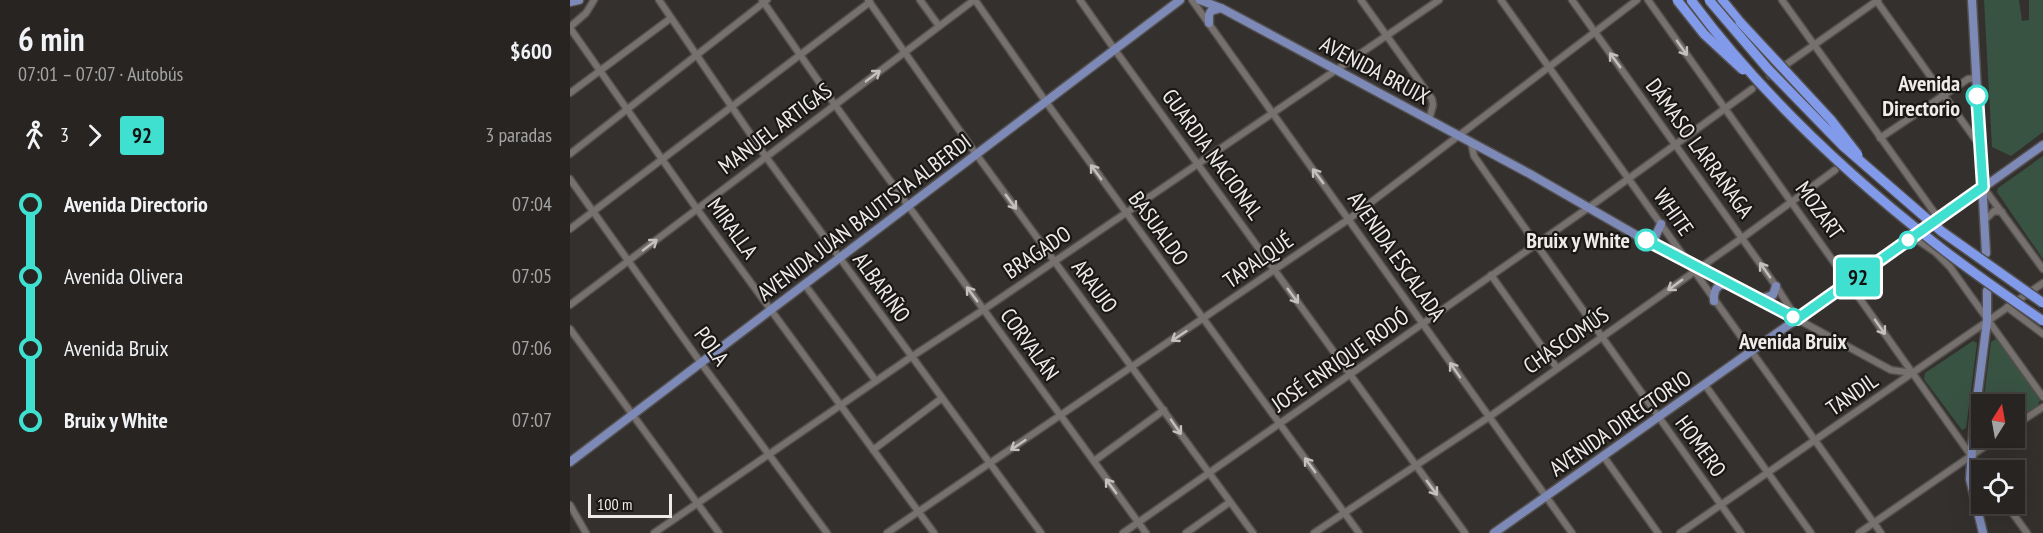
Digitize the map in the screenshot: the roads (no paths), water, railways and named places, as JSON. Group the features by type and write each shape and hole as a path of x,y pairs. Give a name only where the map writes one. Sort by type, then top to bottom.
{"highway":[{"path":"1677,0 1698,28 1722,53 1772,96"},
{"path":"1691,0 1772,96 1827,151 1896,212 1946,252 2043,321"},
{"path":"1709,0 1768,69 1843,146 1941,231 2043,303"},
{"path":"1722,0 1831,120 1865,165"}],"main road":[{"path":"570,2 579,0"},
{"name":"AVENIDA JUAN BAUTISTA ALBERDI","path":"570,462 1180,0"},
{"name":"AVENIDA BRUIX","path":"1200,0 1217,5 1471,142 1687,262 1696,270 1761,299 1797,319"},
{"path":"1972,0 1986,253"},
{"path":"1209,23 1211,11 1219,8 1217,5"},
{"path":"1939,219 2043,145"},
{"path":"1643,239 1655,237 1661,224"},
{"name":"AVENIDA DIRECTORIO","path":"1494,533 1913,237"},
{"path":"1714,301 1713,295 1718,287 1723,284 1733,286"},
{"path":"1761,299 1773,295 1776,286"},
{"path":"1983,533 1970,479 1988,321 1987,291"}],"street":[{"path":"570,27 586,14 594,0"},
{"name":"ALBARIÑO","path":"659,0 766,157 1041,533"},
{"path":"920,0 939,26"},
{"name":"MANUEL ARTIGAS","path":"570,305 974,0"},
{"name":"BASUALDO","path":"974,0 1359,533"},
{"name":"GUARDIA NACIONAL","path":"1080,0 1465,533"},
{"name":"AVENIDA ESCALADA","path":"1192,0 1572,533"},
{"path":"1361,0 1432,99 1433,105 1429,120"},
{"name":"BRAGADO","path":"654,533 1439,0"},
{"name":"WHITE","path":"1501,0 1687,262"},
{"name":"DÁMASO LARRAÑAGA","path":"1572,0 1776,286 1797,319"},
{"name":"TAPALQUÉ","path":"887,533 1349,219 1637,0"},
{"name":"MOZART","path":"1648,0 1975,460"},
{"path":"1782,0 1939,219"},
{"path":"1784,66 1877,0 1980,146"},
{"path":"570,154 764,1"},
{"name":"CORVALÁN","path":"764,1 908,207 1146,533"},
{"path":"570,229 869,1"},
{"name":"ARAUJO","path":"869,1 976,154 1253,533"},
{"path":"570,93 671,18"},
{"name":"MIRALLA","path":"570,27 697,209 934,533"},
{"path":"1880,138 1968,79 1976,78"},
{"name":"JOSÉ ENRIQUE RODÓ","path":"1123,533 1588,208 1752,89"},
{"name":"HOMERO","path":"1471,142 1474,156 1741,533"},
{"name":"CHASCOMÚS","path":"1314,533 1489,417 1835,170"},
{"name":"POLA","path":"570,179 701,363 827,533"},
{"path":"1983,187 2043,269"},
{"path":"1985,220 1994,211 2002,212"},
{"path":"1913,237 1935,252 1950,267 2043,397"},
{"path":"1696,270 1714,301 1881,533"},
{"path":"1491,275 1557,368"},
{"name":"TANDIL","path":"1680,533 2043,283"},
{"path":"805,285 876,381"},
{"path":"2007,307 2043,334"},
{"name":"AVENIDA BRUIX","path":"1797,319 1891,370 1913,374"},
{"path":"570,329 719,533"},
{"path":"1705,385 1811,533"},
{"path":"873,450 942,398"},
{"path":"2025,419 2043,407"},
{"path":"1094,461 1164,410"},
{"path":"1859,533 1982,448"},
{"path":"1604,457 1658,533"},
{"path":"1186,533 1230,502"},
{"path":"570,505 586,533"},
{"path":"2013,514 2027,533"}],"tunnel":[{"path":"1752,89 1783,66"}],"place":[{"name":"Avenida Directorio","path":"1977,96"},
{"name":"Bruix y White","path":"1646,240"},
{"name":"Avenida Bruix","path":"1793,317"}]}
